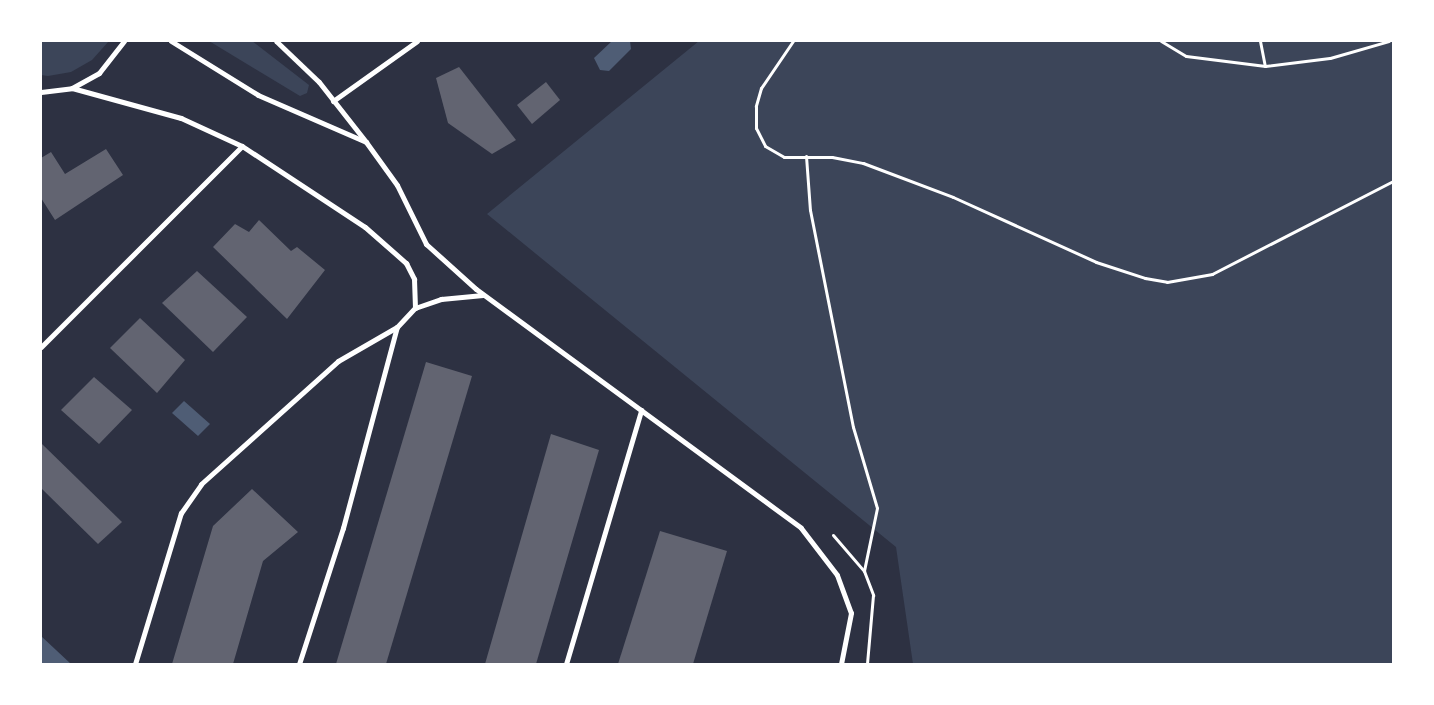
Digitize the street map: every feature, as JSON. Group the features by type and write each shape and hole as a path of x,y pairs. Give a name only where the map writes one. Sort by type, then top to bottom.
{"street":[{"path":"41,92 72,88 99,73 124,41"},
{"path":"171,41 258,95 366,142"},
{"path":"276,41 333,101 366,142 397,186 426,244 483,295 801,528 837,575 851,614 841,664"},
{"path":"333,101 417,41"},
{"path":"72,88 181,118 242,146 366,227 406,263 414,279 415,308"},
{"path":"41,347 242,146"},
{"path":"135,664 181,513 201,484 338,360 397,327 415,308 441,299 483,295"},
{"path":"299,664 343,528 397,327"},
{"path":"566,664 642,410"}],"path":[{"path":"793,41 761,88 756,128 765,146 784,157 806,156 863,162 953,197 1120,272 1167,282 1212,274 1241,262 1393,180"},
{"path":"1161,41 1186,56 1265,66 1330,58 1389,41"},
{"path":"1260,41 1265,66"},
{"path":"806,156 810,210 853,427 877,508 864,571"}],"shaded area":[{"path":"41,41 109,41 92,60 71,72 48,76 41,75"},
{"path":"209,41 252,41 309,85 307,93 300,96"},
{"path":"612,41 630,41 631,49 609,71 600,70 594,58"},
{"path":"699,41 1393,41 1393,664 913,664 896,547 487,214"},
{"path":"184,401 210,424 198,436 172,413"},
{"path":"41,636 71,664 41,664"}],"building":[{"path":"459,67 516,140 492,154 448,123 436,78"},
{"path":"546,82 560,100 532,124 517,105"},
{"path":"106,149 123,175 55,220 41,198 41,158 51,152 65,174"},
{"path":"259,220 291,251 297,247 325,270 287,319 213,247 235,224 249,232"},
{"path":"197,271 247,317 213,352 162,303"},
{"path":"140,318 185,360 157,393 110,348"},
{"path":"426,362 472,376 386,664 336,664"},
{"path":"94,377 132,410 99,444 61,410"},
{"path":"551,434 599,450 536,664 485,664"},
{"path":"41,443 122,522 98,544 41,488"},
{"path":"252,489 298,532 263,561 233,664 172,664 213,526"},
{"path":"660,531 727,551 693,664 618,664"}]}
